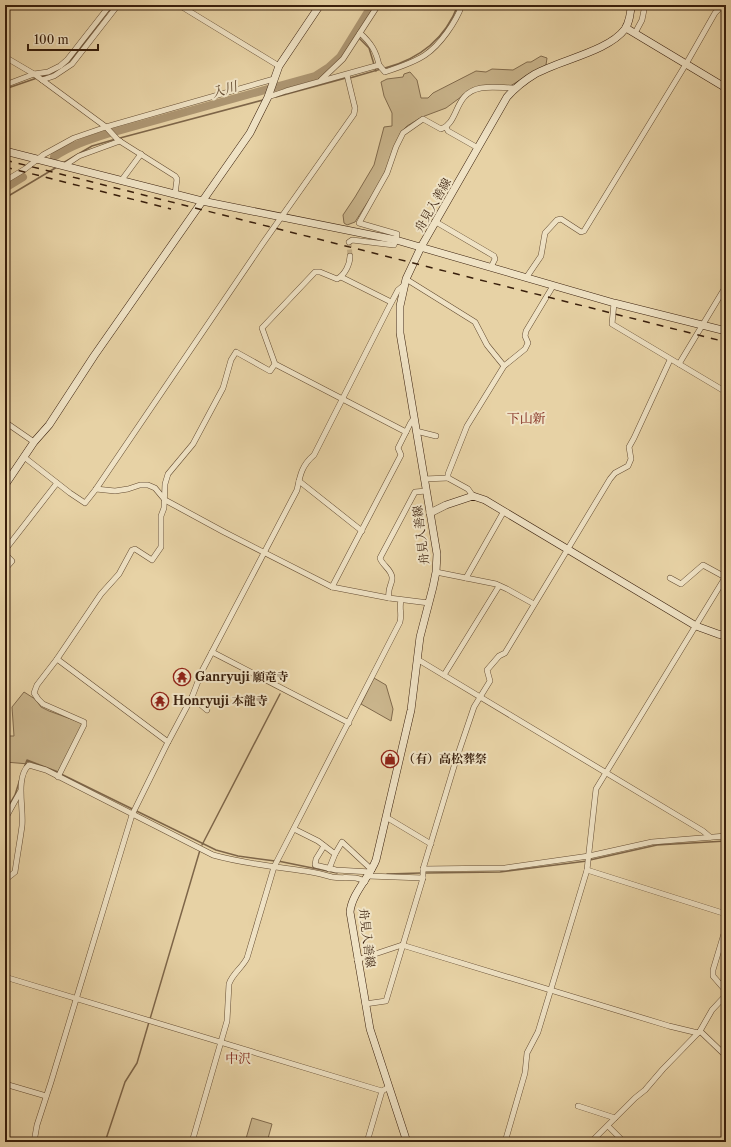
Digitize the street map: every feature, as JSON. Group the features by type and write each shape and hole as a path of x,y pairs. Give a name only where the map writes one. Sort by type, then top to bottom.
{"street":[{"path":"5,85 34,74 48,72 60,66 67,60 110,5"},
{"path":"42,80 54,76 72,64 118,5"},
{"path":"179,5 279,66"},
{"path":"5,485 34,442 49,424 96,352 250,133 269,96 279,66 320,5"},
{"path":"320,81 344,59 378,5"},
{"path":"360,33 374,49 379,65 385,72 426,55 438,44 455,21 462,5"},
{"path":"631,5 626,28 726,88"},
{"path":"636,33 642,20 646,5"},
{"path":"526,278 541,256 545,233 557,220 561,219 580,232 584,231 686,64 715,13 721,7 726,6"},
{"name":"舟見入善線","path":"408,1142 385,1089 370,1029 350,912 353,899 369,875 376,860 411,710 420,637 436,572 437,554 400,333 400,306 405,283 421,247 507,98 516,88 535,74 603,46 616,38 626,28"},
{"path":"5,57 34,74 107,128 119,140 178,179 175,194"},
{"path":"269,96 379,65"},
{"path":"24,456 57,483 85,503 263,243 354,114 355,108 347,74"},
{"path":"5,181 25,169 37,159 74,138 273,81"},
{"path":"349,242 352,240 394,245 397,234 359,223 387,172 403,133 423,119 441,129 446,127 450,123 463,97 480,88 516,88"},
{"path":"446,127 448,131 478,148"},
{"path":"64,166 78,156 119,140"},
{"path":"5,151 202,201 396,240 614,303 726,331"},
{"path":"121,181 141,154"},
{"path":"436,222 494,256 495,259 491,267"},
{"path":"350,256 350,262 342,277 337,279 320,272 316,272 262,328 275,364 406,432"},
{"path":"342,277 391,302"},
{"path":"34,1142 37,1125 77,999 132,815 192,697 202,671 297,490 307,461 314,455 398,290 405,283 475,322 487,345 504,366"},
{"path":"448,478 448,474 467,426 504,366 525,349 528,343 525,336 526,331 553,286"},
{"path":"679,364 726,286"},
{"path":"614,303 612,324 670,360 726,392"},
{"path":"58,777 84,725 84,722 43,704 34,693 37,685 57,659 101,594 119,574 132,550 135,549 152,560 161,546 161,516 165,500 165,484 168,474 193,444 223,388 231,360 236,352 270,371 275,364"},
{"path":"366,1004 386,1001 422,878 423,869 456,760 474,707 490,681 487,670 500,656 505,653 610,479 615,473 628,466 631,459 629,447 670,360"},
{"path":"332,587 401,455 398,448 414,418"},
{"path":"5,422 34,442"},
{"path":"416,431 436,436"},
{"path":"424,479 448,478 468,489 473,496 485,500 504,511 696,626 726,636"},
{"path":"299,481 362,531"},
{"path":"5,550 57,483"},
{"path":"96,488 115,491 128,489 140,484 148,484 155,488 165,500 332,587 401,600 429,603"},
{"path":"389,598 388,590 392,576 380,558 415,492 426,491"},
{"path":"430,513 446,505 473,496"},
{"path":"466,578 504,511"},
{"path":"5,554 12,561 5,569"},
{"path":"504,1142 525,1073 527,1053 538,1032 587,870 596,789 726,576 703,565 681,584 670,578"},
{"path":"436,572 499,586 534,604"},
{"path":"444,675 499,586"},
{"path":"192,1142 222,1043 227,1021 230,979 244,963 246,958 274,867 400,622 402,617 399,608 401,600"},
{"path":"212,652 349,723"},
{"path":"57,659 168,742"},
{"path":"417,659 703,831 710,837"},
{"path":"192,697 207,710"},
{"path":"5,880 14,872 23,817 20,792 22,778 26,768 29,765 46,770 213,855 227,859 313,872 339,878 358,878 369,875"},
{"path":"5,819 20,792"},
{"path":"386,817 431,844"},
{"path":"294,829 318,841 335,854"},
{"path":"423,869 505,868 589,856 652,842 726,836"},
{"path":"329,869 342,842 369,875"},
{"path":"324,846 314,865 329,869 369,875 422,878"},
{"path":"587,870 726,914"},
{"path":"726,927 713,970 713,976 726,991"},
{"path":"357,960 402,945 669,1026 699,1032 726,1056"},
{"path":"5,977 222,1043 385,1089 367,1142"},
{"path":"591,1142 645,1090 699,1032 712,1010 726,995"},
{"path":"5,1084 46,1096"},
{"path":"578,1106 615,1118"},
{"path":"608,1126 624,1142"}],"shaded area":[{"path":"541,56 547,58 546,65 510,86 469,91 446,108 422,117 407,126 401,132 385,172 376,189 355,222 347,225 344,223 343,215 374,165 384,127 392,126 392,113 384,96 381,82 387,79 403,77 404,74 410,72 417,80 421,98 428,98 433,93 476,71 486,72 492,69 513,70"},
{"path":"374,678 386,685 393,709 391,721 361,704"},
{"path":"24,692 35,699 41,707 82,723 83,725 57,774 29,764 5,762 8,736 14,736 12,707"},
{"path":"252,1118 272,1124 267,1142 245,1142"}],"waterway":[{"path":"61,68 72,59 113,5"},
{"name":"入川","path":"54,157 73,146 107,134 315,76 329,67 340,57 372,5"},
{"path":"385,68 409,59 429,46 446,28 458,5"},
{"path":"359,38 369,48 376,71"},
{"path":"350,78 381,69"},
{"path":"41,77 56,71"},
{"path":"5,89 37,78"},
{"path":"276,97 346,78"},
{"path":"120,138 263,100"},
{"path":"63,163 92,146 116,139"},
{"path":"5,198 57,167"},
{"name":"入川","path":"5,188 23,177"},
{"path":"202,845 280,694"},
{"path":"24,768 27,760 58,772"},
{"path":"61,774 216,850 238,856 275,861"},
{"path":"5,812 15,795 20,779"},
{"path":"590,860 657,845 726,841"},
{"path":"150,1019 200,850"},
{"path":"278,861 337,873"},
{"path":"425,873 500,872 587,861"},
{"path":"387,874 421,873"},
{"path":"105,1142 125,1082 137,1063 149,1022"}],"tunnel":[{"path":"349,242 350,256"}],"railway":[{"path":"5,160 726,342"},
{"path":"5,167 171,209"}],"place":[{"name":"Ganryuji 願竜寺","path":"182,677"},
{"name":"Honryuji 本龍寺","path":"160,701"},
{"name":"（有）高松葬祭","path":"390,759"}],"district":[{"name":"下山新","path":"526,418"},
{"name":"中沢","path":"238,1058"}]}
